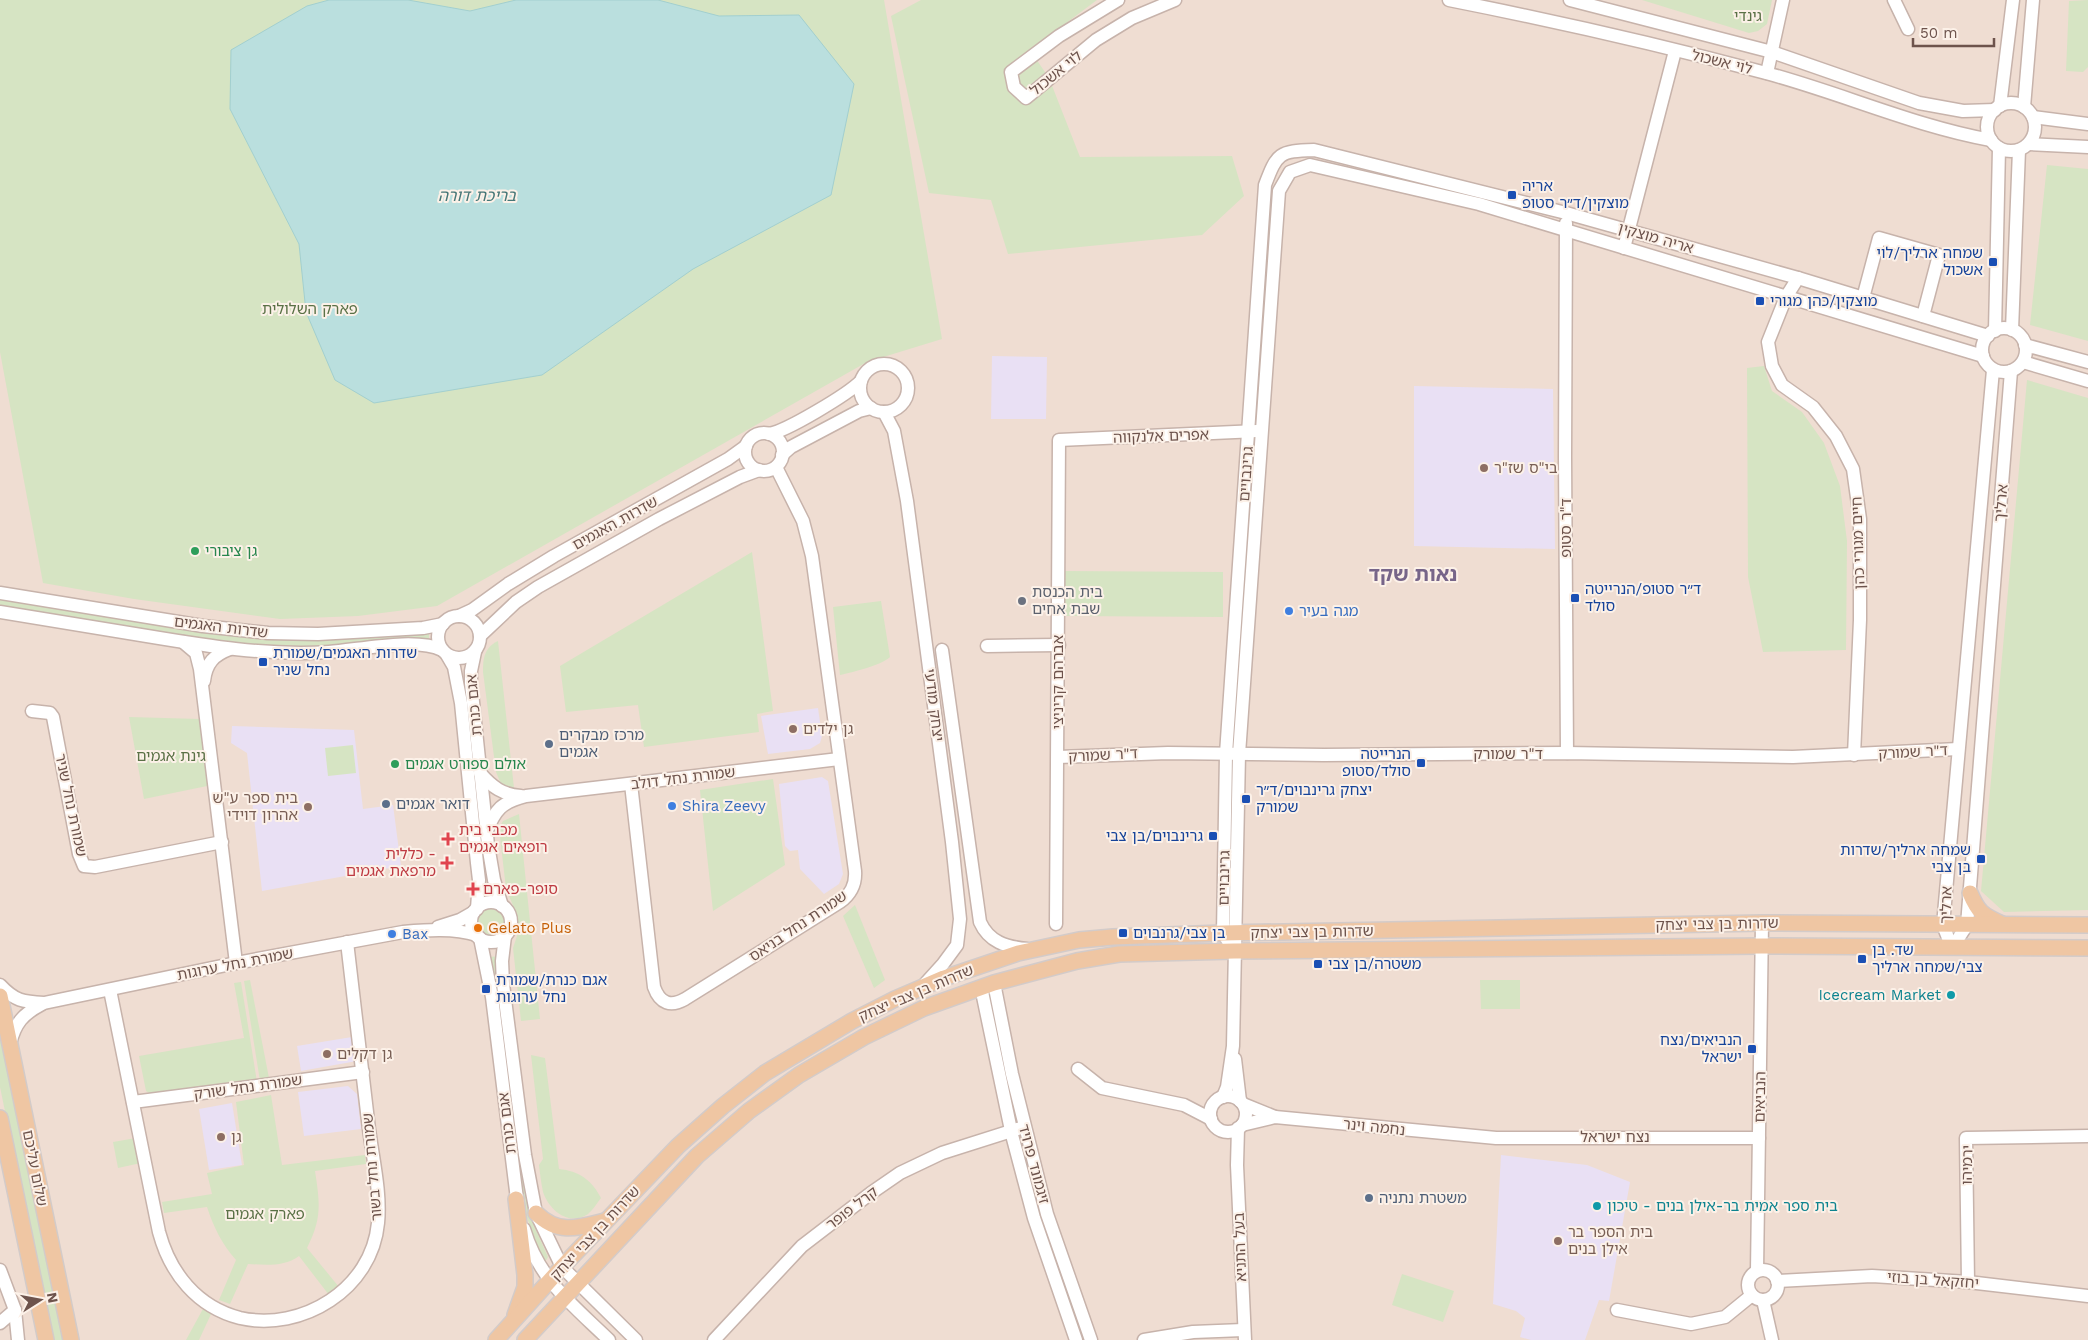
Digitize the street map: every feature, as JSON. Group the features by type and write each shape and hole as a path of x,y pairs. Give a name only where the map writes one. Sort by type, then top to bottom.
{"main road":[{"path":"1970,892 1977,909 1988,918 2003,925"},
{"name":"שדרות בן צבי יצחק","path":"496,1340 606,1220 678,1146 704,1121 765,1073 852,1020 971,968 1034,949 1078,940 1113,937 1229,933 1762,923 2088,925"},
{"name":"שדרות בן צבי יצחק","path":"525,1340 697,1156 721,1133 773,1093 830,1056 884,1026 924,1008 987,985 1098,957 1119,954 1234,951 1762,946 2088,948"},
{"name":"שלום עליכם","path":"0,996 71,1340"},
{"name":"שלום עליכם","path":"0,1118 46,1340"},
{"path":"512,1323 520,1304 525,1275 516,1199"},
{"path":"536,1212 545,1221 562,1228 579,1227 606,1220"}],"street":[{"name":"לוי אשכול","path":"1118,0 1059,36 1011,72 1014,87 1026,98 1096,40 1132,18 1175,0"},
{"name":"לוי אשכול","path":"1449,0 1554,21 1767,74 1995,144"},
{"name":"לוי אשכול","path":"1570,0 1772,52 1919,103 1963,111 1998,108"},
{"path":"1767,74 1783,0"},
{"path":"1894,0 1908,29"},
{"path":"1998,108 2013,0"},
{"path":"2012,330 2024,147 2034,134 2028,112 2033,0"},
{"path":"1624,248 1675,50"},
{"path":"1992,333 1995,144 1987,127 1991,115 1998,108 2012,104 2028,112 2088,124"},
{"path":"1995,144 2008,151 2024,147 2088,147"},
{"name":"אריה מוצקין","path":"1290,150 1314,150 1566,213 1798,278 1923,316 1992,333"},
{"name":"גרינבויים","path":"1255,431 1265,185 1274,161 1290,150"},
{"name":"אריה מוצקין","path":"1290,172 1310,165 1480,204 1983,356"},
{"name":"גרינבויים","path":"1234,951 1229,933 1232,754 1255,431 1279,190 1290,172"},
{"name":"ד\"ר סטופ","path":"1566,213 1567,753"},
{"path":"1863,298 1880,238 1939,255 1923,316"},
{"name":"חיים מגורי כהן","path":"1798,278 1786,297 1768,342 1772,366 1782,385 1813,407 1831,429 1854,469 1860,519 1860,620 1854,755"},
{"path":"2004,329 2012,330 2022,338 2025,345 2026,354 2023,362 2011,371 2000,372 1993,370 1986,363 1983,356 1984,342 1992,333 2004,329"},
{"path":"2025,345 2088,362"},
{"path":"2023,362 2088,381"},
{"path":"861,381 860,393 863,400 871,408 884,412 892,411 904,401 908,387 903,372 891,365 878,364 867,371 861,381 846,394 781,430 752,436 746,446 744,454 746,460 750,465 759,470 768,470 791,447 859,411 871,408"},
{"name":"ארליך","path":"1952,948 1942,925 1993,370"},
{"name":"ארליך","path":"1952,948 1967,925 2011,371"},
{"name":"יצחק מודעי","path":"884,412 894,431 903,475 956,881 958,945 922,988"},
{"name":"אפרים אלנקווה","path":"1059,440 1255,431"},
{"path":"769,434 780,442 779,461"},
{"name":"אברהם קריניצי","path":"1056,924 1059,440"},
{"name":"שדרות האגמים","path":"459,616 472,610 508,584 554,556 728,459 746,446"},
{"name":"שמורת נחל בניאס","path":"631,784 654,987 666,1003 673,1004 685,999 840,902 853,889 856,878 812,556 803,521 779,461"},
{"name":"שדרות האגמים","path":"480,636 516,602 538,588 659,519 740,477 759,470"},
{"name":"שדרות האגמים","path":"0,593 203,626 268,633 318,634 423,628 443,624"},
{"name":"שדרות האגמים","path":"0,612 231,649 310,653 416,644 433,646 444,652"},
{"path":"459,616 473,622 480,636 480,643 474,652 461,659 444,652 438,637 443,624 452,617 459,616"},
{"path":"183,642 196,654 199,661 236,963"},
{"path":"987,646 1059,644"},
{"path":"203,686 210,662 221,652 231,649"},
{"name":"יצחק מודעי","path":"942,650 963,795 977,912 984,931 1000,944 1011,948 1034,949"},
{"name":"אגם כנרת","path":"444,652 454,667 461,703 478,872 476,910"},
{"name":"אגם כנרת","path":"474,652 470,671 486,832 494,880 502,906"},
{"name":"שמורת נחל שניר","path":"32,711 50,713 53,717 79,854 84,866 95,868 222,842"},
{"name":"ד\"ר שמורק","path":"1058,757 1121,753 1567,753 1793,757 1958,750"},
{"name":"שמורת נחל דולב","path":"486,832 499,808 514,799 526,796 839,759"},
{"name":"שמורת נחל דולב","path":"480,773 491,786 499,790 510,795 526,796"},
{"path":"943,781 963,795"},
{"path":"488,902 494,902 502,906 509,913 511,926 505,936 496,941 485,941 479,937 473,928 472,922 476,910 488,902"},
{"name":"שמורת נחל ערוגות","path":"0,986 16,999 29,1003 44,1003 236,963 347,942 426,930 451,923 476,910"},
{"name":"הנביאים","path":"1758,1271 1762,923"},
{"name":"שמורת נחל ערוגות","path":"426,930 455,931 479,937"},
{"name":"אגם כנרת","path":"505,936 502,961 503,984 525,1155 536,1212 562,1267 636,1340"},
{"name":"אגם כנרת","path":"479,937 492,997 516,1199 530,1247 541,1270 550,1281 609,1340"},
{"name":"שמורת נחל בשור","path":"110,990 159,1232 163,1246 177,1274 193,1293 222,1312 249,1320 280,1319 311,1311 336,1299 355,1278 371,1251 378,1223 363,1072 347,942"},
{"path":"1211,1120 1211,1108 1227,1087 1233,1046 1234,951"},
{"name":"זיגמונד פרויד","path":"987,985 1047,1214 1091,1340"},
{"name":"זיגמונד פרויד","path":"987,985 1011,1132 1034,1218 1076,1340"},
{"name":"שמורת נחל ערוגות","path":"10,1044 22,1016 44,1003"},
{"path":"1078,1070 1102,1088 1184,1105 1211,1120 1214,1125 1223,1131 1229,1132 1240,1127 1246,1116 1242,1103 1233,1046"},
{"name":"שמורת נחל שורק","path":"133,1102 363,1072"},
{"path":"1184,1105 1232,1096 1242,1103"},
{"name":"נחמה וינר","path":"1242,1103 1275,1117 1472,1136"},
{"name":"נחמה וינר","path":"1240,1127 1275,1117"},
{"name":"קרל פופר","path":"714,1340 802,1246 871,1192 900,1174 942,1153 1024,1127"},
{"name":"בעל התניא","path":"1240,1127 1237,1164 1244,1335"},
{"name":"בעל התניא","path":"1223,1131 1237,1164"},
{"name":"נצח ישראל","path":"1472,1136 1759,1138"},
{"name":"ירמיהו","path":"1968,1282 1966,1138 2088,1136"},
{"path":"0,1270 15,1310 18,1340"},
{"path":"1617,1310 1692,1324 1725,1317 1757,1298 1768,1299 1774,1294 1778,1286 1777,1281 1769,1272 1758,1271 1749,1280 1749,1290 1757,1298 1772,1340"},
{"name":"יחזקאל בן בוזי","path":"1777,1281 1872,1276 1968,1282 2088,1296"},
{"path":"0,1323 15,1310"},
{"path":"1144,1340 1193,1332 1244,1335"}],"shaded area":[{"path":"0,0 2088,0 2088,1340 0,1340"},
{"path":"992,356 1047,357 1046,419 991,419"},
{"name":"בי\"ס שז\"ר","path":"1414,386 1553,389 1555,549 1414,546"},
{"name":"גן ילדים","path":"818,708 822,736 820,743 810,749 768,754 761,716"},
{"name":"בית ספר ע\"ש אהרון דוידי","path":"232,726 354,730 363,809 393,805 401,866 262,891 247,753 231,743"},
{"path":"822,777 828,781 843,874 839,884 824,894 800,869 798,850 790,851 785,846 779,784"},
{"name":"גן דקלים","path":"352,1037 357,1061 301,1071 297,1046"},
{"path":"348,1086 357,1094 361,1129 304,1136 298,1092"},
{"name":"גן","path":"232,1103 242,1165 209,1170 199,1109"},
{"name":"בית הספר בר אילן בנים","path":"1501,1155 1587,1165 1630,1182 1609,1301 1599,1300 1585,1340 1531,1340 1520,1337 1525,1318 1516,1311 1493,1304"}],"green space":[{"name":"פארק השלולית","path":"0,0 884,0 942,339 867,362 437,606 358,616 280,619 134,599 43,583 0,352"},
{"path":"921,0 1097,0 1030,50 1049,78 1080,157 1232,156 1244,196 1202,235 1008,254 991,200 929,193 891,16"},
{"name":"גינדי","path":"1642,0 1772,0 1767,24 1758,31 1749,33"},
{"path":"2088,0 2088,67 2083,72 2066,71 2069,1"},
{"path":"2047,165 2088,169 2088,341 2030,325"},
{"path":"1764,366 1772,391 1802,412 1824,443 1840,486 1847,541 1846,650 1763,652 1748,577 1747,368"},
{"path":"2027,380 2088,398 2088,910 2004,912 1981,891"},
{"path":"752,552 773,711 757,714 759,732 644,747 638,705 566,712 560,666"},
{"path":"1064,571 1223,572 1223,617 1064,616"},
{"path":"0,599 156,624 429,632 429,641 296,648 235,644 0,607"},
{"path":"881,601 890,657 873,666 840,675 833,607"},
{"path":"498,641 514,788 501,784 496,772 483,672 485,654"},
{"name":"גינת אגמים","path":"129,717 200,719 212,785 144,799"},
{"path":"353,745 356,773 328,776 325,748"},
{"path":"773,779 785,865 713,911 700,790"},
{"path":"519,814 540,1019 521,1021 513,948 519,930 515,910 506,889 499,828 503,821"},
{"path":"855,905 885,980 874,988 843,916"},
{"path":"490,907 501,911 505,922 501,933 490,937 479,933 475,922 479,911"},
{"path":"499,956 529,1209 548,1257 544,1264 526,1215 522,1192 495,981 490,957"},
{"path":"250,980 269,1078 260,1081 244,981"},
{"path":"1480,980 1520,980 1520,1009 1481,1009"},
{"path":"241,982 257,1082 157,1098 146,1091 139,1056 244,1038 234,983"},
{"path":"0,1025 64,1340 52,1340 0,1087"},
{"path":"531,1055 545,1058 559,1169 584,1177 601,1198 588,1214 581,1218 574,1219 561,1215 550,1205 543,1192 539,1165 543,1159"},
{"name":"פארק אגמים","path":"271,1095 282,1165 365,1155 366,1164 315,1171 319,1202 315,1228 307,1248 339,1287 329,1295 299,1256 281,1264 248,1264 230,1304 219,1300 236,1260 219,1235 207,1207 164,1213 162,1202 212,1194 207,1173 244,1165 236,1102"},
{"path":"136,1138 141,1163 118,1168 113,1142"},
{"path":"1402,1274 1454,1291 1443,1322 1392,1305"},
{"path":"204,1307 212,1312 199,1340 186,1340"}],"water":[{"name":"בריכת דורה","path":"329,0 408,0 470,11 516,0 658,0 719,16 799,15 854,84 831,195 693,269 542,375 374,403 335,380 306,312 299,244 230,109 231,50 307,6"}],"place":[{"name":"אריה מוצקין/ד״ר סטופ","path":"1512,195"},
{"name":"שמחה ארליך/לוי אשכול","path":"1993,262"},
{"name":"מוצקין/כהן מגורי","path":"1760,301"},
{"name":"בי\"ס שז\"ר","path":"1484,468"},
{"name":"גן ציבורי","path":"195,551"},
{"name":"ד״ר סטופ/הנרייטה סולד","path":"1575,598"},
{"name":"בית הכנסת שבת אחים","path":"1022,601"},
{"name":"מגה בעיר","path":"1289,611"},
{"name":"שדרות האגמים/שמורת נחל שניר","path":"263,662"},
{"name":"גן ילדים","path":"793,729"},
{"name":"מרכז מבקרים אגמים","path":"549,744"},
{"name":"הנרייטה סולד/סטופ","path":"1421,763"},
{"name":"אולם ספורט אגמים","path":"395,764"},
{"name":"יצחק גרינבוים/ד״ר שמורק","path":"1246,799"},
{"name":"דואר אגמים","path":"386,804"},
{"name":"Shira Zeevy","path":"672,806"},
{"name":"בית ספר ע\"ש אהרון דוידי","path":"308,807"},
{"name":"גרינבוים/בן צבי","path":"1213,836"},
{"name":"מכבי בית רופאים אגמים","path":"448,839"},
{"name":"שמחה ארליך/שדרות בן צבי","path":"1981,859"},
{"name":"כללית - מרפאת אגמים","path":"447,863"},
{"name":"סופר-פארם","path":"473,889"},
{"name":"Gelato Plus","path":"478,928"},
{"name":"בן צבי/גרנבוים","path":"1123,933"},
{"name":"Bax","path":"392,934"},
{"name":"שד. בן צבי/שמחה ארליך","path":"1862,959"},
{"name":"משטרה/בן צבי","path":"1318,964"},
{"name":"אגם כנרת/שמורת נחל ערוגות","path":"486,989"},
{"name":"Icecream Market","path":"1951,995"},
{"name":"הנביאים/נצח ישראל","path":"1752,1049"},
{"name":"גן דקלים","path":"327,1054"},
{"name":"גן","path":"221,1137"},
{"name":"משטרת נתניה","path":"1369,1198"},
{"name":"בית ספר אמית בר-אילן בנים - טיכון","path":"1597,1206"},
{"name":"בית הספר בר אילן בנים","path":"1558,1241"}],"district":[{"name":"נאות שקד","path":"1413,574"}]}
